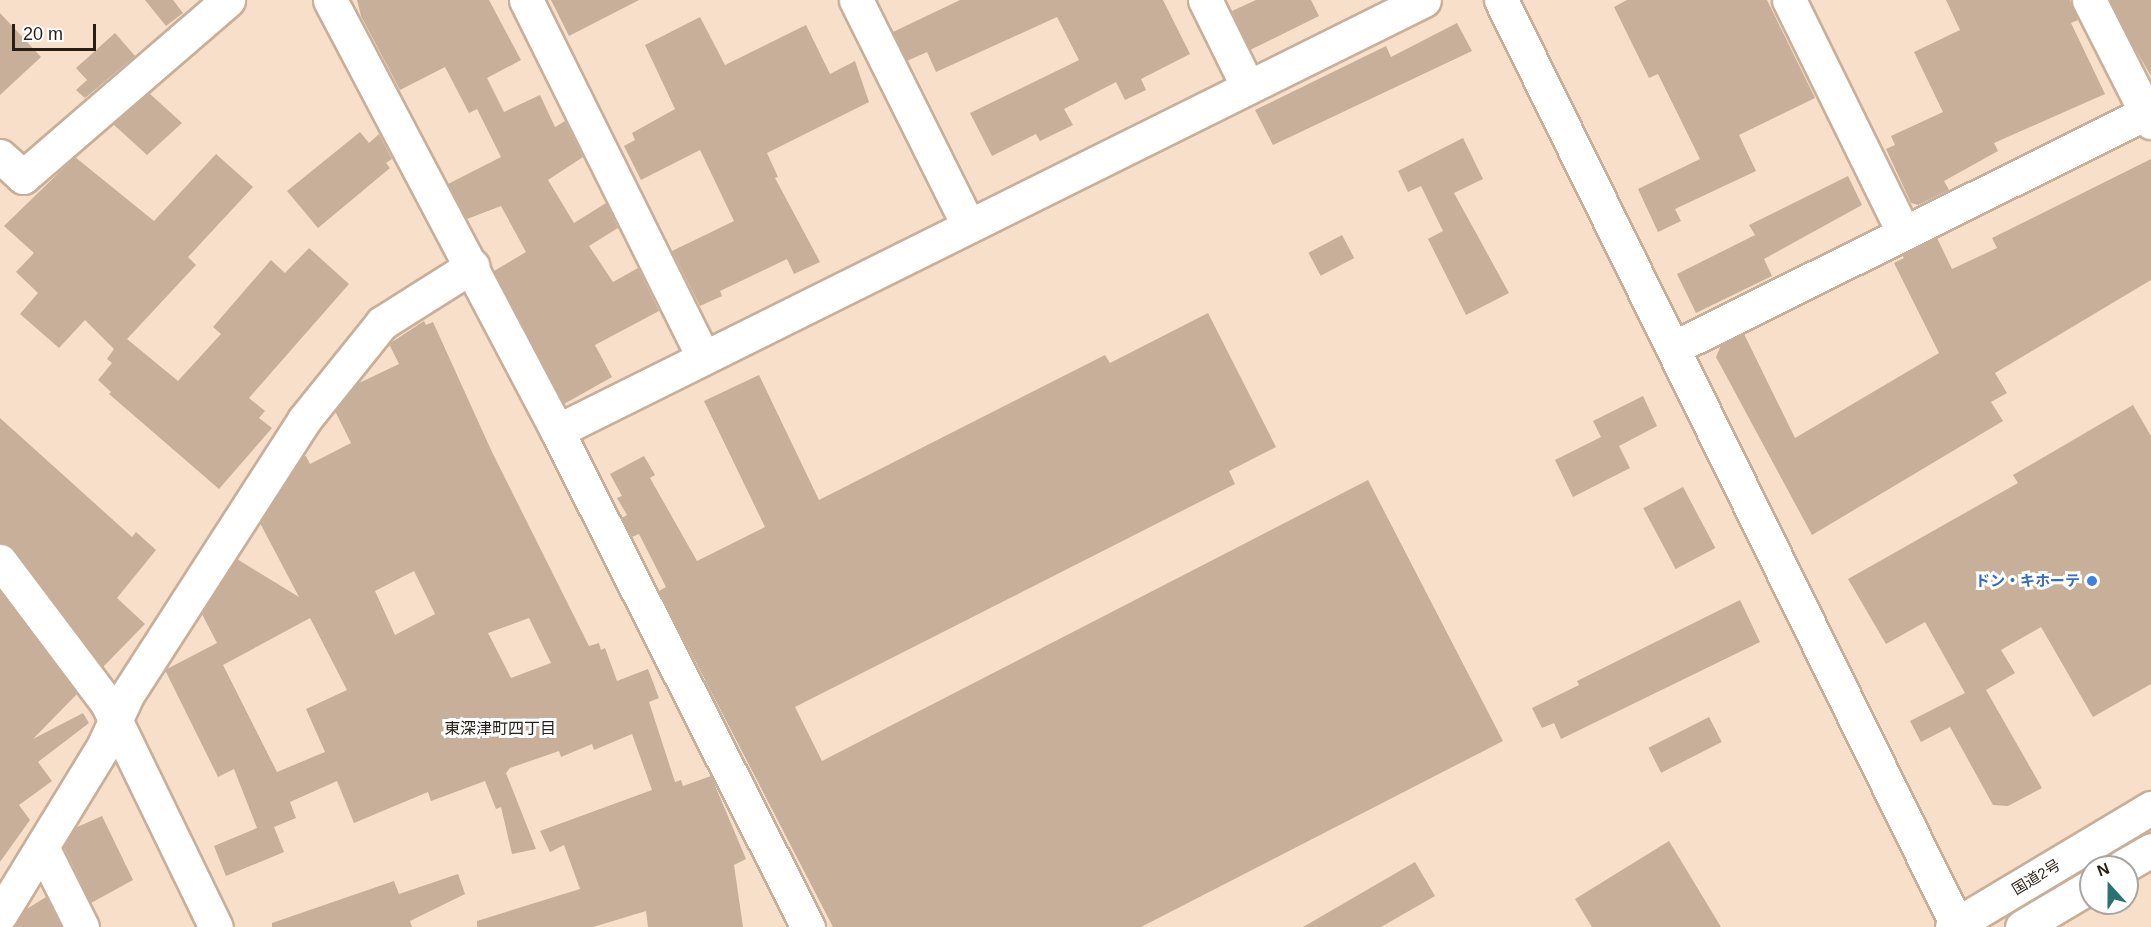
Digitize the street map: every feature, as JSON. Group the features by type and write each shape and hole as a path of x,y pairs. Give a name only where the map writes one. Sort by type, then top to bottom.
{"main road":[{"path":"0,156 23,177 228,0"},
{"path":"330,0 472,266 808,927"},
{"path":"526,0 703,357"},
{"path":"856,0 968,225"},
{"path":"1205,0 1248,87"},
{"path":"557,431 1424,0"},
{"path":"1501,0 1956,926"},
{"path":"1789,0 1903,232"},
{"path":"1673,348 1903,232 2149,117 2089,0"},
{"path":"0,915 43,849 116,721 126,695 304,420 382,323 472,266"},
{"path":"0,561 107,703 216,927"},
{"name":"国道2号","path":"1956,926 2151,808"},
{"path":"43,849 82,927"},
{"path":"2022,927 2079,893"}],"building":[{"path":"145,0 173,0 183,13 166,26"},
{"path":"357,0 489,0 521,60 487,78 504,112 540,95 555,127 565,121 583,157 548,180 574,223 606,203 618,228 589,246 613,282 638,268 659,311 595,345 612,377 564,404 494,271 526,252 501,206 467,219 448,184 501,157 477,109 469,113 445,67 400,90 361,16"},
{"path":"551,0 639,0 569,36"},
{"path":"960,0 1163,0 1190,54 1141,79 1146,90 1125,100 1116,82 1064,109 1073,125 1040,141 1036,134 992,156 970,113 1079,60 1057,17 936,72 927,52 907,61 893,32"},
{"path":"1256,0 1311,0 1319,16 1250,50 1232,11"},
{"path":"1627,0 1767,0 1815,98 1739,135 1756,171 1675,209 1681,221 1658,232 1638,189 1700,159 1658,74 1649,78 1614,7"},
{"path":"1946,0 2070,0 2078,20 2071,23 2105,94 1994,143 1998,151 1944,181 1949,190 1918,205 1911,203 1886,149 1895,145 1891,136 1943,112 1914,52 1960,30"},
{"path":"2110,0 2151,0 2151,76 2130,40"},
{"path":"0,13 41,57 0,95"},
{"path":"700,17 725,65 806,25 830,74 855,61 869,102 767,153 778,177 775,178 820,262 794,274 787,259 720,291 722,296 700,306 672,251 734,221 700,150 641,180 624,146 635,140 632,133 675,109 645,45"},
{"path":"1457,23 1472,51 1273,145 1255,110 1386,46 1391,57"},
{"path":"115,33 135,56 85,98 76,90 87,80 76,68"},
{"path":"149,93 182,123 147,155 113,124"},
{"path":"360,132 369,143 379,134 392,159 386,163 390,168 318,228 287,191"},
{"path":"1463,138 1483,179 1454,193 1509,293 1466,315 1428,239 1443,231 1421,186 1408,192 1398,171"},
{"path":"216,154 253,187 188,257 196,265 127,339 178,381 221,334 213,327 271,260 285,273 309,248 349,284 249,398 265,411 259,418 272,428 219,489 109,394 111,392 98,380 112,363 107,359 114,349 85,320 59,348 20,314 38,293 16,272 34,253 4,226 75,157 154,221"},
{"path":"2151,159 2151,280 1995,373 2007,393 1991,402 2003,421 1812,535 1716,357 1721,345 1744,334 1795,438 1939,353 1894,263 1904,258 1902,255 1937,238 1952,269 1997,248 1992,238"},
{"path":"1848,176 1862,205 1764,259 1772,276 1696,313 1677,274 1755,235 1749,225"},
{"path":"1342,235 1354,258 1321,276 1308,253"},
{"path":"1208,313 1276,447 1229,471 1235,484 795,707 822,761 1368,480 1503,741 1141,927 833,927 659,591 666,587 639,534 632,537 622,518 627,515 617,498 622,496 610,474 644,456 655,475 650,478 697,561 765,527 704,401 759,375 819,500 1105,355 1110,363"},
{"path":"424,321 426,325 433,322 492,452 589,646 599,643 601,650 605,648 617,681 648,669 659,698 649,702 675,782 681,780 683,786 711,776 746,859 734,865 743,927 648,927 646,911 593,927 477,927 477,921 580,889 564,845 550,852 540,831 652,790 632,734 594,750 592,744 561,757 559,751 510,768 506,773 536,849 512,854 501,807 496,809 485,781 431,801 428,792 354,823 337,781 290,802 296,818 274,827 284,852 226,876 214,846 257,828 234,769 218,777 165,670 217,643 202,614 237,559 299,597 260,523 302,457 306,456 310,464 351,443 335,411 357,384 399,364 389,344","holes":["414,571 435,614 395,635 375,591","310,618 347,690 306,709 325,752 277,772 223,665","529,618 551,663 511,678 488,633"]},
{"path":"1643,396 1657,426 1619,446 1630,468 1573,497 1555,460 1601,437 1593,421"},
{"path":"2133,405 2151,436 2151,684 2093,717 2041,627 2001,650 2015,673 1986,690 2042,788 2008,806 1993,805 1950,727 1921,742 1910,721 1965,693 1925,622 1886,644 1848,579 2018,483 2013,475"},
{"path":"0,418 132,537 136,532 156,550 117,598 145,624 103,667 15,550 0,543"},
{"path":"1683,487 1715,548 1676,569 1643,508"},
{"path":"0,592 77,694 33,739 83,713 89,723 38,762 52,781 19,805 30,820 0,862"},
{"path":"1740,600 1760,642 1561,739 1554,723 1542,728 1532,708 1579,685 1577,681"},
{"path":"1709,717 1722,742 1661,773 1648,748"},
{"path":"102,816 133,880 91,903 64,847 75,828"},
{"path":"1669,841 1721,927 1592,927 1575,899"},
{"path":"1415,862 1435,896 1381,927 1303,927"},
{"path":"458,874 465,894 410,921 412,927 272,927 272,923 394,881 399,894"},
{"path":"46,897 61,927 14,927 25,910"}],"place":[{"name":"ドン・キホーテ","path":"2092,581"}],"district":[{"name":"東深津町四丁目","path":"500,729"}]}
